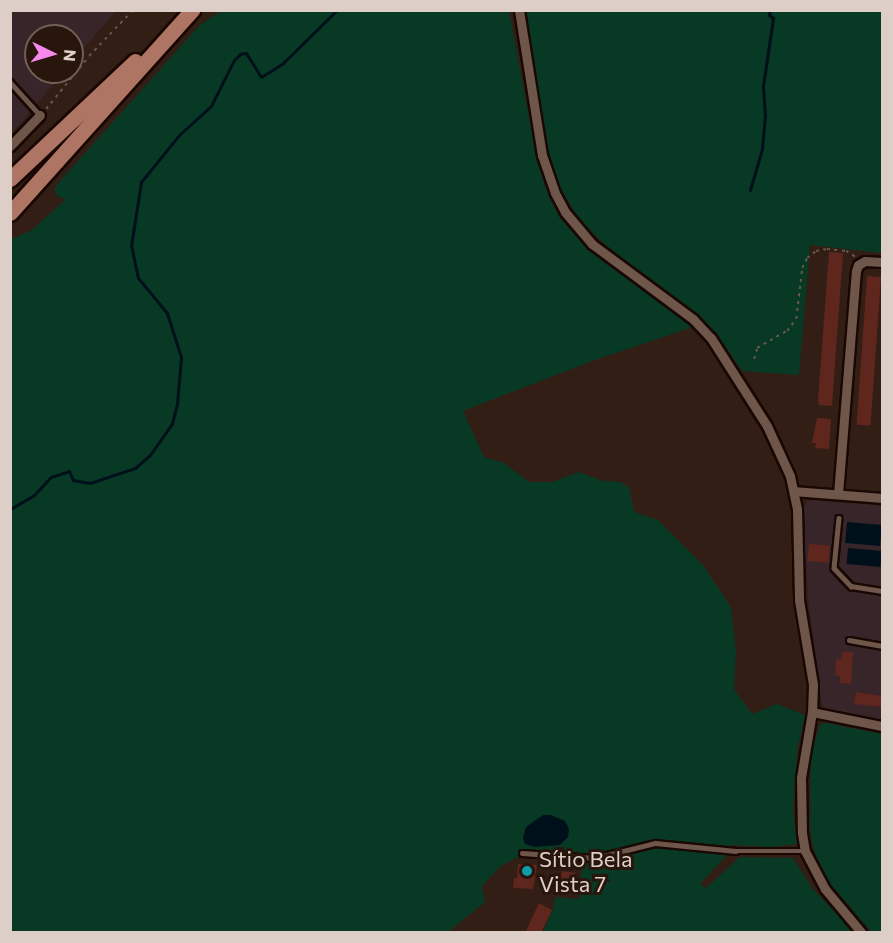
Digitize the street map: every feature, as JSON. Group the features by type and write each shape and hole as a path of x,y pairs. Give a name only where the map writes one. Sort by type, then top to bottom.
{"main road":[{"path":"10,213 192,10"},
{"path":"10,178 134,62 200,10"}],"street":[{"path":"519,10 542,155 555,193 566,212 592,244 693,319 711,338 767,426 782,456 794,491 799,537 799,600 813,685 812,712 801,778 800,811 805,851 825,889 861,933"},
{"path":"10,146 40,115"},
{"path":"838,494 856,271 861,262 882,262"},
{"path":"794,491 882,498"},
{"path":"812,712 882,726"}],"lane":[{"path":"10,82 40,115"},
{"path":"839,518 834,568 851,586 882,591"},
{"path":"849,640 882,646"},
{"path":"522,853 595,858 642,844 655,843 736,851 805,851"}],"path":[{"path":"40,115 104,40 133,10"},
{"path":"754,359 757,348 787,331 796,319 802,268 807,258 821,250 846,250 861,262"}],"shaded area":[{"path":"11,11 116,11 84,48 84,24 24,24 24,84 54,84 11,134"},
{"path":"807,501 882,506 882,720 828,710 822,705 808,596 803,508"}],"green space":[{"path":"220,11 509,11 537,160 546,189 560,216 588,248 693,327 595,360 463,411 484,457 504,463 529,482 552,482 579,472 603,481 620,482 629,487 634,512 658,520 703,565 731,607 736,652 734,689 752,714 777,704 805,715 795,776 793,812 797,844 770,847 731,845 725,857 700,884 706,888 740,857 793,858 812,888 854,932 543,932 553,910 555,897 579,899 582,862 518,857 501,866 482,886 485,902 448,932 11,932 11,239 32,230 66,199 58,197 54,190 60,181 199,26"},
{"path":"526,11 882,11 882,253 810,245 799,375 742,371 716,334 697,314 622,260 581,222 561,190 548,154"},
{"path":"826,723 882,734 882,932 871,932 828,881 820,869 813,846 810,828 811,753 820,724"}],"water":[{"path":"847,522 882,525 880,546 845,543"},
{"path":"848,548 882,551 880,567 847,564"},
{"path":"543,815 551,815 565,821 569,829 568,837 560,845 535,847 525,844 523,838 526,827"}],"building":[{"path":"829,252 843,253 832,406 819,405 818,400"},
{"path":"867,276 881,277 871,426 857,425"},
{"path":"817,418 831,419 829,449 815,448 816,443 812,443"},
{"path":"809,544 830,546 828,563 808,561"},
{"path":"842,652 853,652 851,684 840,683 840,676 835,675 836,659 841,660"},
{"path":"856,692 882,696 882,707 854,704"},
{"name":"Sítio Bela Vista 7","path":"518,864 537,865 533,889 513,888 514,878 517,878"},
{"path":"562,871 577,873 575,887 560,885"},
{"path":"539,903 552,910 541,933 525,933"}],"waterway":[{"path":"10,509 34,495 51,477 69,471 73,480 90,483 135,468 150,455 172,423 177,404 181,357 167,313 138,278 131,246 141,182 179,135 211,106 234,60 240,54 246,53 261,77 283,63 337,10"},
{"path":"750,190 762,149 765,116 763,86 773,18 769,15 770,10"}],"place":[{"name":"Sítio Bela Vista 7","path":"527,871"}]}
